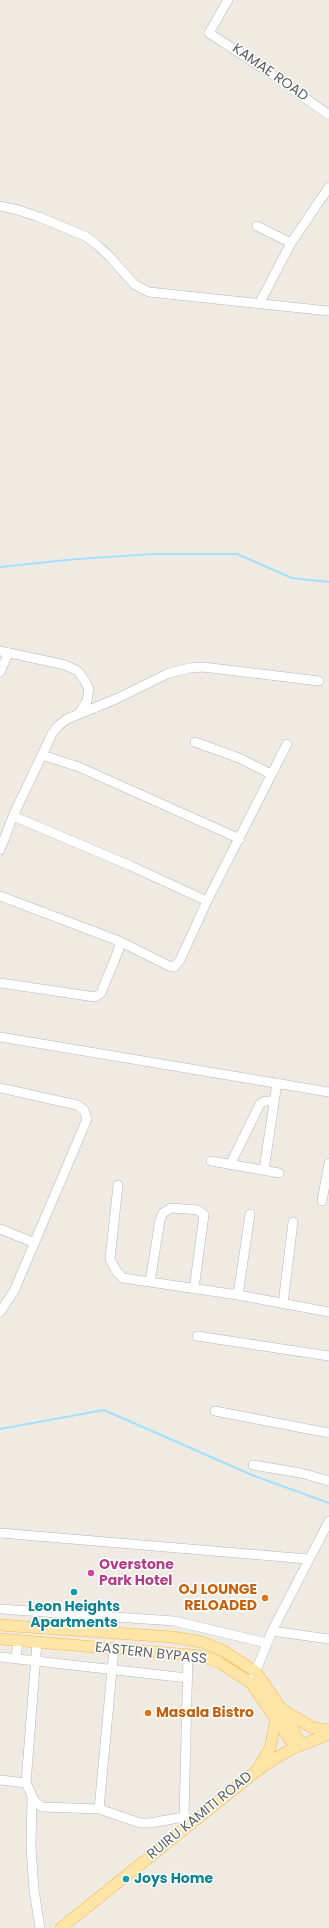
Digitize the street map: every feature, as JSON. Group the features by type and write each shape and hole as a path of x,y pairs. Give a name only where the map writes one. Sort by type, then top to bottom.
{"main road":[{"name":"EASTERN BYPASS","path":"0,1625 172,1637 202,1642 219,1649 256,1672 282,1709 294,1730 298,1746"},
{"name":"EASTERN BYPASS","path":"0,1640 202,1656 220,1663 251,1683 291,1741 298,1746"},
{"path":"282,1709 313,1728 329,1730"},
{"path":"254,1773 270,1748 276,1719"},
{"name":"RUIRU KAMITI ROAD","path":"61,1928 254,1773 274,1759 298,1746 329,1734"}],"street":[{"name":"KAMAE ROAD","path":"228,0 209,33 256,63 329,115"},
{"path":"259,304 291,243 329,187"},
{"path":"0,206 38,217 85,236 109,256 135,285 149,292 329,311"},
{"path":"257,226 291,243"},
{"path":"0,672 4,652 65,666 78,671 86,681 89,689 87,702 80,712"},
{"path":"0,850 13,816 52,734 58,726 80,712 116,699 169,673 190,668 203,667 319,680"},
{"path":"195,742 239,758 271,774"},
{"path":"0,896 119,941 169,966 174,967 178,963 207,901 240,839 287,744"},
{"path":"42,755 79,767 240,839"},
{"path":"13,816 131,866 207,901"},
{"path":"0,983 95,997 101,993 119,949 119,941"},
{"path":"0,1037 329,1092"},
{"path":"264,1170 277,1083"},
{"path":"0,1088 77,1105 84,1110 87,1119 14,1291 0,1312"},
{"path":"230,1164 260,1104 265,1101 274,1101"},
{"path":"211,1161 279,1173"},
{"path":"322,1201 329,1163"},
{"path":"118,1186 110,1259 117,1272 123,1278 238,1295 329,1312"},
{"path":"150,1282 160,1220 163,1213 171,1208 198,1210 204,1215 194,1289"},
{"path":"238,1295 250,1214"},
{"path":"283,1304 293,1222"},
{"path":"0,1229 35,1243"},
{"path":"197,1336 329,1356"},
{"path":"215,1411 329,1433"},
{"path":"253,1465 301,1473 329,1481"},
{"path":"251,1683 272,1631 329,1521"},
{"path":"0,1533 308,1559"},
{"path":"0,1609 174,1622 267,1643"},
{"path":"33,1627 35,1612"},
{"path":"172,1637 174,1622"},
{"path":"272,1631 329,1639"},
{"path":"16,1658 18,1641"},
{"path":"37,1642 26,1783 35,1802 42,1807 98,1809 140,1823 150,1823 184,1817 195,1820"},
{"path":"98,1809 114,1649"},
{"path":"184,1817 188,1655"},
{"path":"0,1657 187,1678"},
{"path":"0,1780 26,1783"},
{"path":"32,1797 32,1862 34,1890 40,1928"}],"waterway":[{"path":"0,567 77,559 153,554 237,554 292,578 329,582"},
{"path":"0,1429 104,1410 252,1475 329,1503"}],"place":[{"name":"Overstone Park Hotel","path":"91,1573"},
{"name":"Leon Heights Apartments","path":"74,1592"},
{"name":"OJ LOUNGE RELOADED","path":"265,1598"},
{"name":"Masala Bistro","path":"148,1713"},
{"name":"Joys Home","path":"126,1879"}]}
